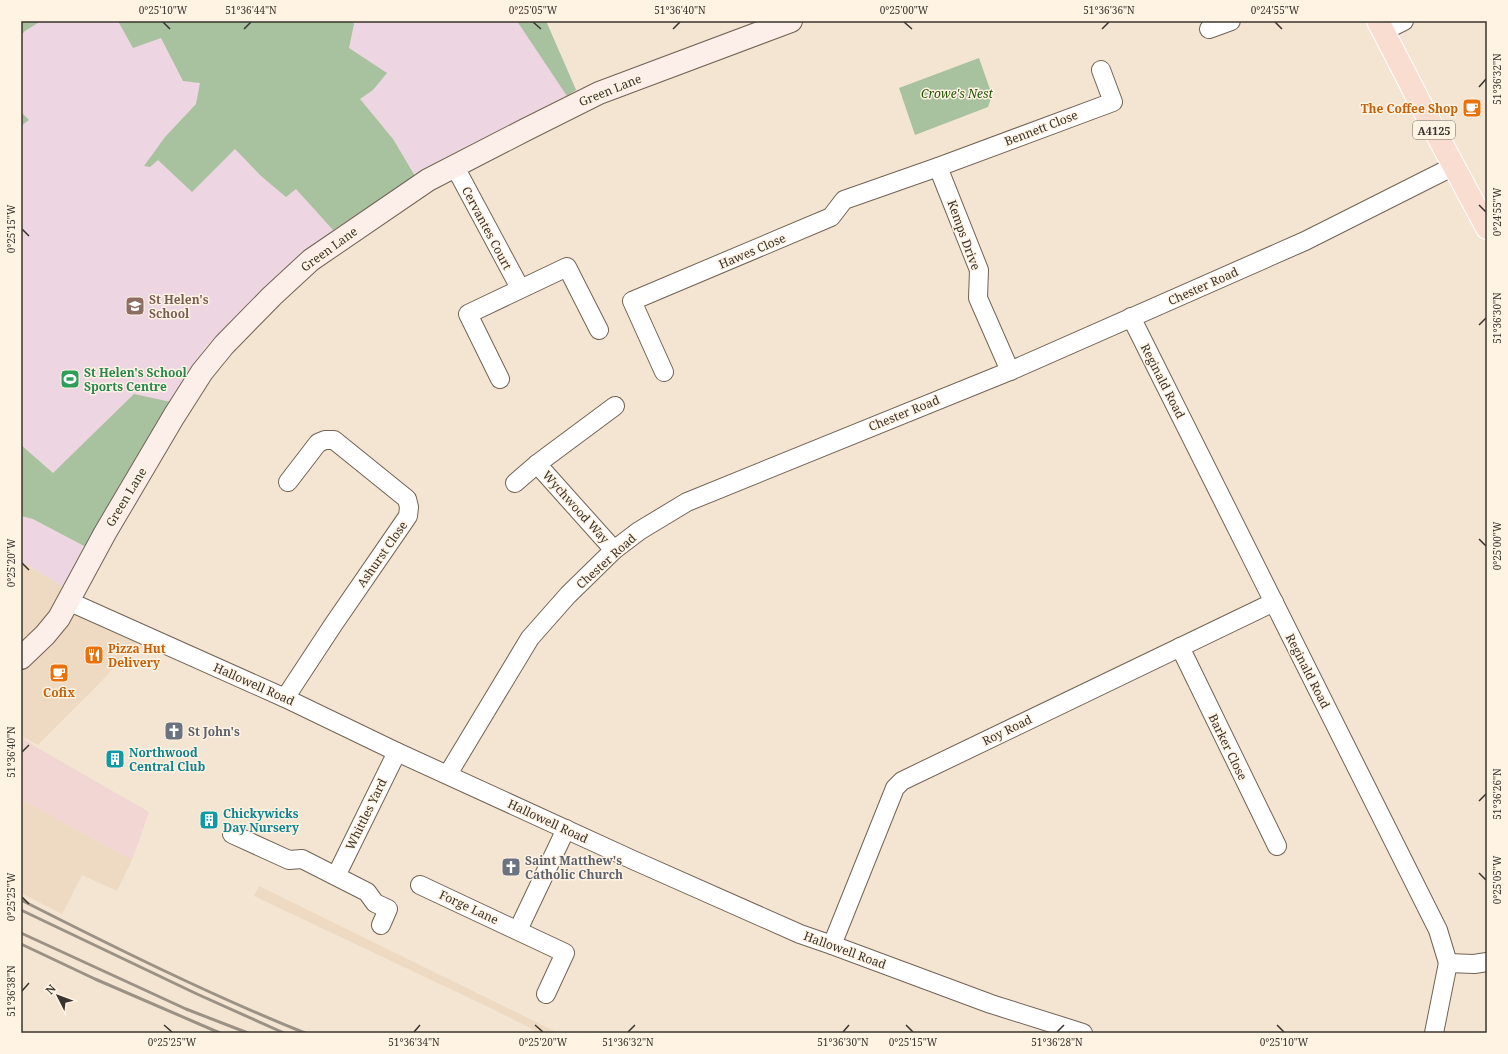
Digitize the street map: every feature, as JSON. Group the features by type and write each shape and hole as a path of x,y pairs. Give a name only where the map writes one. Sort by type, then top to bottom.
{"main road":[{"name":"Green Lane","path":"21,658 45,635 59,618 105,533 174,416 202,372 224,345 272,296 311,260 428,180 599,93 791,21"},
{"name":"A4125","path":"1381,26 1429,120 1485,221"}],"street":[{"path":"1209,29 1231,21"},
{"path":"1381,26 1404,21"},
{"name":"Bennett Close","path":"938,167 1113,102 1101,70"},
{"name":"Chester Road","path":"448,774 530,638 568,595 614,550 640,531 687,502 1010,370 1305,241 1454,166"},
{"name":"Cervantes Court","path":"455,167 520,288"},
{"name":"Kemps Drive","path":"938,167 979,270 978,298 1010,370"},
{"name":"Hawes Close","path":"664,372 632,301 831,217 844,200 938,167"},
{"path":"500,379 468,314 520,288 567,267 599,330"},
{"name":"Reginald Road","path":"1131,317 1438,930 1448,963 1434,1033"},
{"name":"Wychwood Way","path":"515,483 537,464 615,406"},
{"name":"Ashurst Close","path":"285,698 408,516 409,507 406,500 334,440 325,440 318,444 288,482"},
{"name":"Wychwood Way","path":"537,464 614,550"},
{"name":"Hallowell Road","path":"68,600 285,698 397,752 793,931 991,1004 1083,1033"},
{"name":"Roy Road","path":"832,945 895,788 902,781 1274,602"},
{"name":"Barker Close","path":"1180,647 1277,846"},
{"name":"Whittles Yard","path":"336,876 397,752"},
{"path":"518,930 566,829"},
{"path":"232,834 289,860 302,859 366,892 375,903 388,909 381,925"},
{"name":"Forge Lane","path":"420,885 565,953 546,994"},
{"path":"1448,963 1474,964 1487,962"}],"shaded area":[{"name":"St Helen's School","path":"21,21 546,21 577,91 408,179 333,230 292,265 205,347 171,402 63,587 21,561"},
{"path":"21,561 63,587 68,601 140,640 38,745 21,736"},
{"path":"21,737 149,812 132,860 21,799"},
{"path":"21,799 132,860 117,891 82,875 62,914 21,893"},
{"path":"259,886 558,1033 533,1033 534,1030 482,1004 254,896"}],"green space":[{"path":"21,21 41,21 21,35"},
{"path":"118,21 352,21 354,24 349,48 387,73 373,90 360,99 393,139 415,176 333,230 296,189 286,197 261,176 235,149 192,192 158,160 150,167 144,166 165,137 196,104 200,83 183,81 161,38 133,48"},
{"path":"517,21 546,21 576,90 567,96"},
{"name":"Crowe's Nest","path":"979,58 992,95 988,107 915,135 899,88"},
{"path":"21,112 29,120 21,126"},
{"path":"134,394 171,402 86,547 33,519 21,516 21,445 53,473"}],"railway":[{"path":"21,900 197,986 305,1033"},
{"path":"21,910 197,994 284,1033"},
{"path":"21,933 186,1009 248,1033"},
{"path":"21,944 95,979 220,1033"}],"place":[{"name":"The Coffee Shop","path":"1472,108"},
{"name":"St Helen's School","path":"135,306"},
{"name":"St Helen's School Sports Centre","path":"70,379"},
{"name":"Pizza Hut Delivery","path":"94,655"},
{"name":"Cofix","path":"59,673"},
{"name":"St John's","path":"174,731"},
{"name":"Northwood Central Club","path":"115,759"},
{"name":"Chickywicks Day Nursery","path":"209,820"},
{"name":"Saint Matthew's Catholic Church","path":"511,867"}]}
